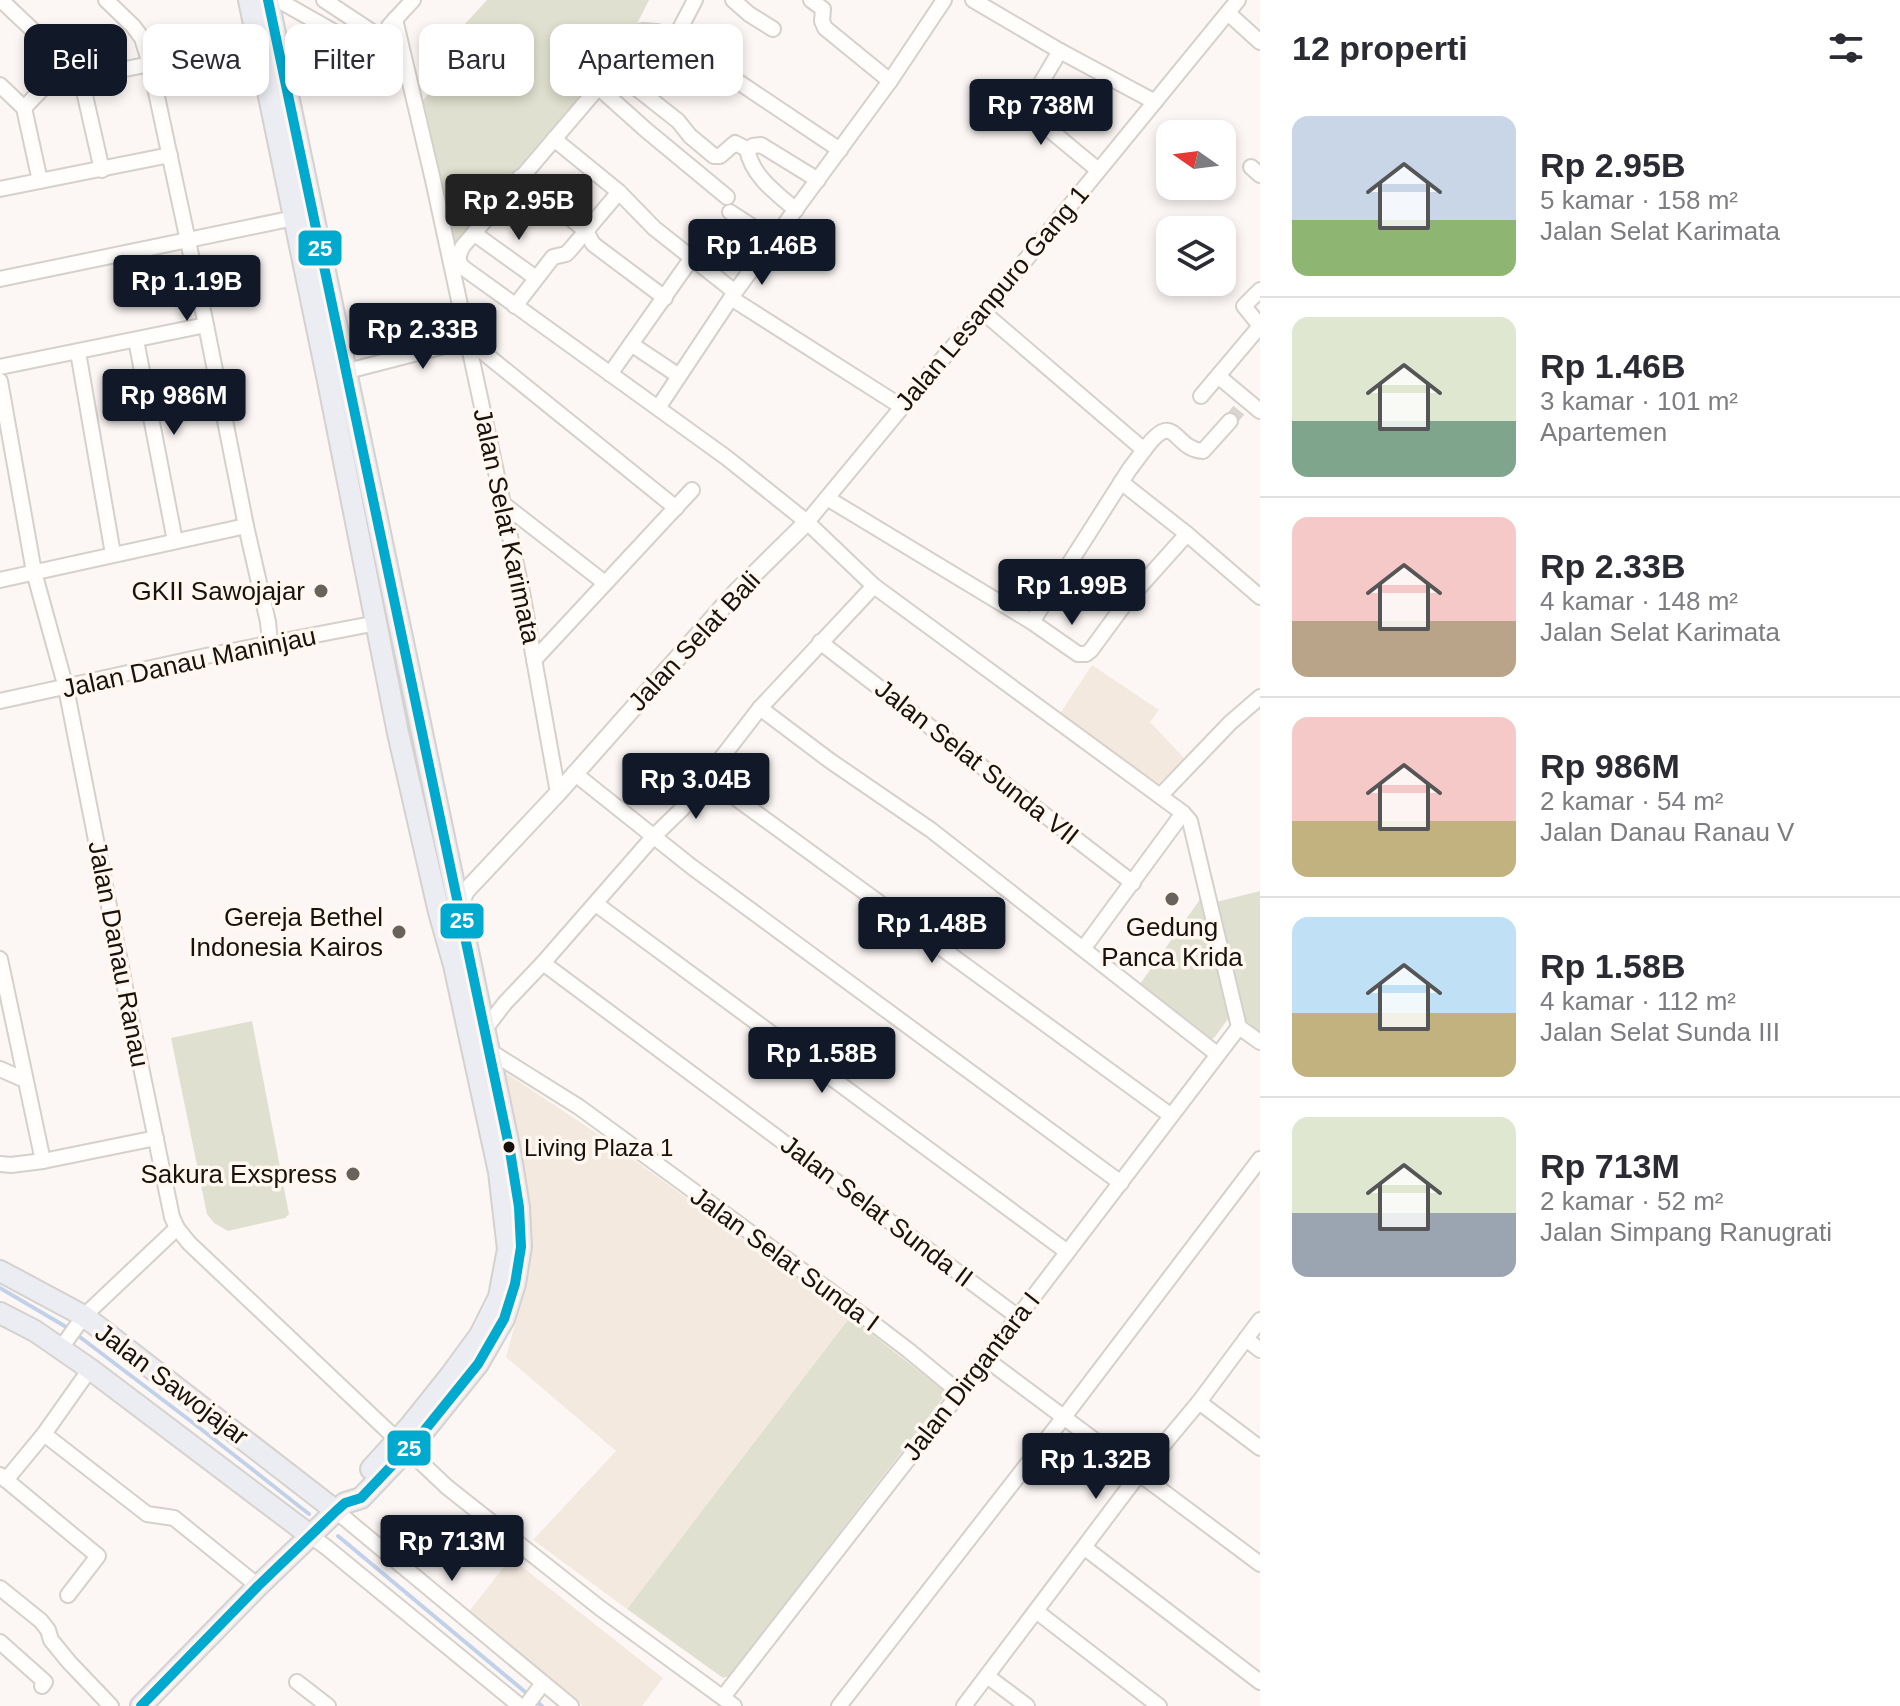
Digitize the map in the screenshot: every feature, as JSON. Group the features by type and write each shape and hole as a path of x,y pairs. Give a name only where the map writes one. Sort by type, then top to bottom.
{"main road":[{"path":"249,0 294,218 337,374 449,909 454,965 499,1172 508,1249 499,1297 480,1335 402,1446"},
{"path":"141,1706 258,1586 319,1541 352,1488 435,1418 478,1364 504,1319 515,1284 521,1247 519,1207 486,1039 398,733 337,374 268,0"},
{"name":"Jalan Sawojajar","path":"0,1271 82,1319 319,1541"},
{"name":"Jalan Sawojajar","path":"0,1313 64,1343 90,1369 182,1414 337,1510"}],"street":[{"path":"1,0 26,24"},
{"path":"106,0 133,26 143,41"},
{"path":"278,0 322,24"},
{"path":"324,0 361,24"},
{"path":"390,24 413,0"},
{"path":"682,24 695,0"},
{"path":"733,0 773,29"},
{"path":"811,0 823,9 825,28 890,81"},
{"path":"658,408 733,295 890,81 944,0"},
{"path":"973,0 1155,102"},
{"name":"Jalan Lesanpuro Gang 1","path":"807,522 1238,0"},
{"path":"1228,13 1260,42"},
{"name":"Jalan Selat Karimata","path":"395,19 396,24"},
{"path":"1060,51 1029,103 1029,110 1098,170"},
{"name":"Jalan Selat Karimata","path":"403,58 468,340 558,793"},
{"path":"403,71 407,73"},
{"path":"0,85 24,108 40,181"},
{"path":"743,85 840,150"},
{"path":"24,108 35,96"},
{"path":"85,96 102,170"},
{"path":"157,96 270,643"},
{"path":"590,96 463,246 458,257 462,267 727,458 807,522 874,586 1183,813 1190,821 1239,1027 1260,1042"},
{"path":"608,96 729,205 773,240"},
{"path":"646,96 714,156 720,156 735,143 747,149 764,146 818,180"},
{"path":"554,139 619,192 654,228 733,295 902,407"},
{"path":"747,149 749,160 758,174 796,210"},
{"path":"0,189 170,155"},
{"path":"520,177 586,231 593,244 665,298"},
{"path":"515,306 553,257 566,254 619,192"},
{"path":"0,279 294,218"},
{"path":"479,237 536,278"},
{"path":"610,374 691,259"},
{"path":"1201,396 1260,326 1244,306 1260,290"},
{"path":"983,312 1144,450"},
{"path":"0,367 206,325"},
{"path":"136,340 175,541"},
{"path":"337,374 468,340 676,508"},
{"path":"631,344 679,376"},
{"path":"78,352 113,554"},
{"path":"1218,376 1260,411"},
{"name":"Jalan Danau Ranau","path":"0,381 34,572 66,688 135,1038 172,1217 177,1228 189,1243 447,1487 600,1608 728,1701"},
{"path":"1032,622 1121,482 1153,438 1165,430 1199,452 1230,421"},
{"path":"1121,482 1260,597"},
{"path":"534,660 692,490"},
{"path":"827,498 1032,622 1074,653 1086,654 1127,601 1187,534"},
{"path":"502,503 605,583"},
{"name":"Jalan Selat Bali","path":"449,909 558,793 737,591 807,522"},
{"path":"0,580 246,526"},
{"path":"486,1039 505,1003 654,836 682,809 760,708 874,586"},
{"name":"Jalan Danau Maninjau","path":"0,701 377,623"},
{"name":"Jalan Selat Sunda VII","path":"820,642 1133,883"},
{"path":"1160,796 1230,723 1260,697"},
{"path":"760,708 931,830 1217,1054"},
{"path":"574,773 692,867 1121,1183"},
{"path":"707,777 1170,1115"},
{"path":"1083,949 1183,813"},
{"path":"596,904 1066,1251"},
{"path":"0,959 43,1161"},
{"name":"Jalan Selat Sunda II","path":"543,963 1018,1317"},
{"name":"Jalan Dirgantara I","path":"728,1701 959,1392 1239,1027"},
{"name":"Jalan Selat Sunda I","path":"486,1039 858,1311 959,1392"},
{"path":"0,1069 25,1080"},
{"path":"0,1164 43,1161 156,1138"},
{"path":"839,1706 1260,1159"},
{"path":"64,1343 82,1319 177,1228"},
{"path":"964,1706 1260,1320"},
{"path":"1246,1339 1260,1350"},
{"path":"986,1359 1260,1564"},
{"path":"68,1595 98,1556 3,1478 44,1434 90,1369"},
{"path":"1199,1402 1260,1448"},
{"path":"44,1434 147,1514 174,1518 258,1586"},
{"path":"337,1510 531,1697"},
{"path":"319,1541 531,1697 571,1706"},
{"path":"1085,1548 1260,1682"},
{"path":"0,1588 41,1621 51,1640 69,1662 111,1706"},
{"path":"1036,1611 1159,1706"},
{"path":"0,1642 45,1682 42,1686"},
{"path":"987,1676 1027,1706"},
{"path":"297,1682 328,1706"}],"shaded area":[{"path":"1092,665 1159,710 1150,722 1185,759 1159,783 1059,715"},
{"path":"503,1071 604,1138 850,1317 627,1609 533,1540 616,1451 506,1357 527,1280 530,1236 529,1198"},
{"path":"511,1558 663,1678 642,1706 583,1706 467,1614"}],"green space":[{"path":"487,0 649,0 637,24 550,24 550,96 587,96 454,256 422,101 427,96 534,96 534,24 465,24"},
{"path":"1260,891 1260,1032 1244,1019 1216,902"},
{"path":"1201,898 1228,1019 1211,1039 1140,984"},
{"path":"252,1021 289,1214 285,1218 228,1231 214,1223 207,1214 171,1038"},
{"path":"850,1317 947,1393 729,1676 723,1678 627,1609"}],"waterway":[{"path":"0,1288 68,1328 309,1514"},
{"path":"338,1536 542,1706"}],"tunnel":[{"path":"1230,421 1246,401"}],"transit line":[{"name":"25","path":"141,1706 258,1586 345,1503 361,1498 420,1436 478,1364 504,1319 515,1284 521,1247 519,1207 510,1151 268,0"}],"place":[{"name":"GKII Sawojajar","path":"321,591"},
{"name":"Gedung Panca Krida","path":"1172,899"},
{"name":"Gereja Bethel Indonesia Kairos","path":"399,932"},
{"name":"Living Plaza 1","path":"509,1147"},
{"name":"Sakura Exspress","path":"353,1174"}]}
